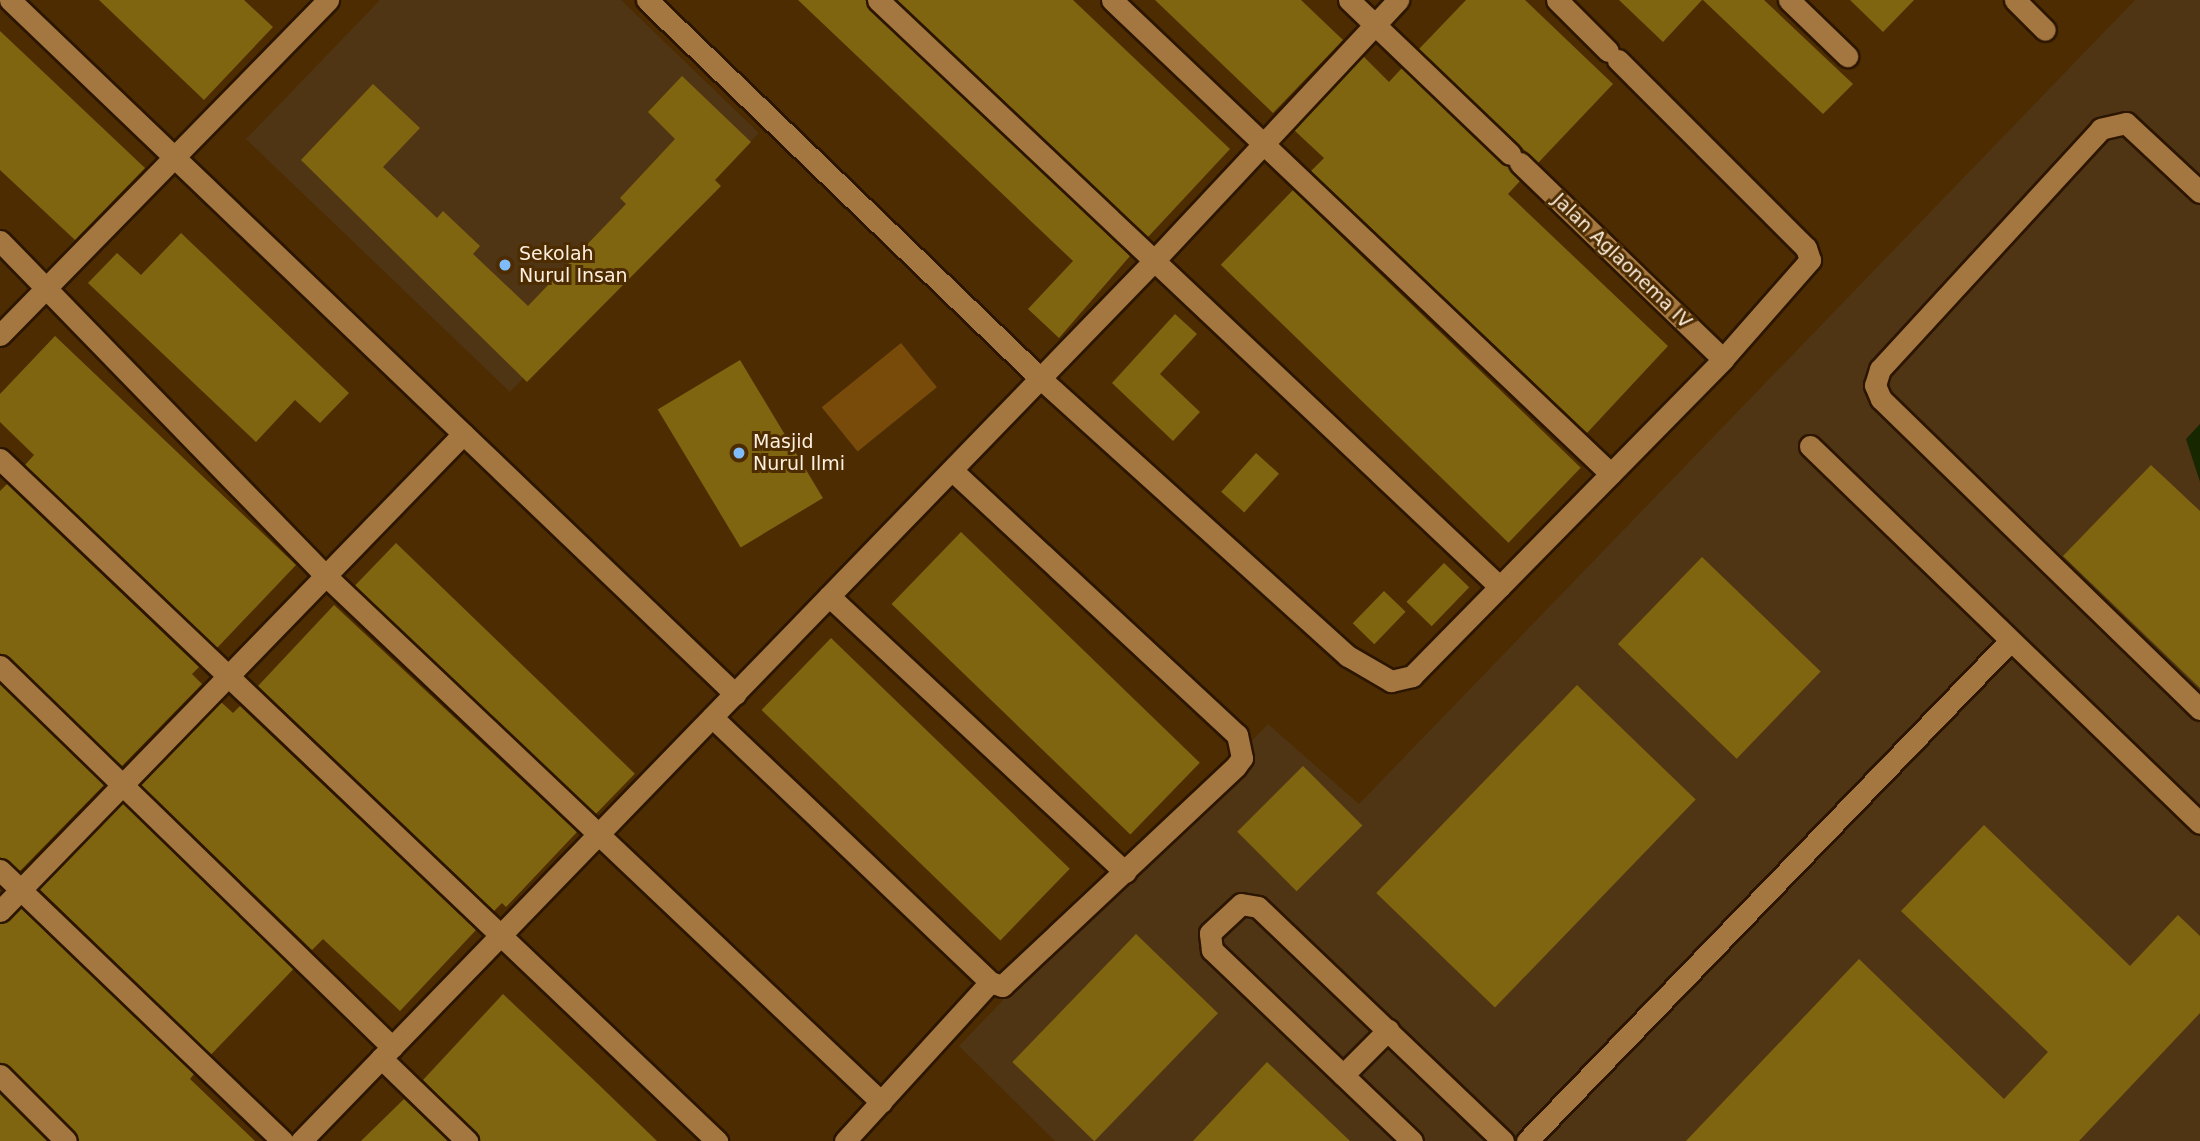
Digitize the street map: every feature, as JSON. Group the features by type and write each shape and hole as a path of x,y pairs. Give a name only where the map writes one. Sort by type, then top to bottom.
{"street":[{"path":"10,0 735,694"},
{"path":"648,0 1040,378 1378,678 1412,676 1723,359 1804,272 1806,248 1557,0"},
{"path":"878,0 1151,264 1500,587"},
{"path":"1112,0 1611,474"},
{"name":"Jalan Aglaonema IV","path":"1349,0 1723,359"},
{"path":"301,1141 1151,264 1373,23 1398,0"},
{"path":"1789,0 1847,56"},
{"path":"2015,0 2045,30"},
{"path":"0,335 173,158 314,5"},
{"path":"2200,192 2126,123 2101,129 1880,369 1875,385 1881,399 2200,709"},
{"path":"0,241 326,576 601,832 881,1102"},
{"path":"0,911 463,435"},
{"path":"1811,446 2200,823"},
{"path":"0,459 498,938 718,1141"},
{"path":"845,1141 990,982 1014,981 1242,758 1237,735 951,470"},
{"path":"829,596 1125,872"},
{"path":"1527,1141 2010,640"},
{"path":"0,666 122,785 387,1053 467,1141"},
{"path":"712,717 990,982"},
{"path":"0,870 283,1141"},
{"path":"1412,1141 1212,950 1210,933 1241,904 1258,907 1503,1141"},
{"path":"1343,1075 1388,1030"},
{"path":"0,1075 66,1141"}],"shaded area":[{"name":"Sekolah Nurul Insan","path":"380,0 621,0 759,133 510,392 246,139"},
{"path":"2135,0 2200,0 2200,1141 1055,1141 959,1046 1268,724 1359,804"},
{"path":"901,343 937,387 858,451 822,407"},
{"path":"2200,424 2200,482 2186,439"}],"building":[{"path":"99,0 244,0 273,27 204,100"},
{"path":"798,0 865,0 1130,256 1059,338 1028,309 1073,261"},
{"path":"897,0 1073,0 1230,149 1148,237"},
{"path":"1155,0 1301,0 1343,40 1273,113"},
{"path":"1466,0 1525,0 1613,84 1538,163 1419,49"},
{"path":"1619,0 1702,0 1663,42"},
{"path":"1703,0 1764,0 1853,84 1823,114"},
{"path":"1850,0 1914,0 1883,32"},
{"path":"0,31 145,168 75,240 0,170"},
{"path":"1363,56 1389,82 1402,68 1508,167 1520,181 1508,194 1668,346 1587,433 1311,171 1324,158 1294,130"},
{"path":"682,76 751,142 715,180 721,186 527,382 301,160 373,84 420,128 383,167 437,218 443,211 480,246 473,254 528,306 626,204 620,198 675,139 648,112"},
{"path":"1293,190 1581,468 1508,543 1221,265"},
{"path":"181,233 349,393 320,423 295,400 256,442 88,283 117,253 141,275"},
{"path":"1175,314 1197,334 1160,374 1200,412 1173,441 1112,383"},
{"path":"55,336 296,565 217,648 25,465 34,455 0,422 0,394"},
{"name":"Masjid Nurul Ilmi","path":"740,360 823,498 741,547 658,409"},
{"path":"1256,453 1279,474 1244,512 1221,492"},
{"path":"2151,465 2200,511 2200,688 2063,556"},
{"path":"7,484 199,667 192,674 202,684 122,766 0,653 0,491"},
{"path":"961,532 1200,763 1130,835 892,604"},
{"path":"396,543 635,774 594,816 355,585"},
{"path":"1702,557 1821,672 1737,759 1618,644"},
{"path":"1444,563 1469,587 1432,626 1406,602"},
{"path":"1384,591 1406,612 1374,644 1353,623"},
{"path":"334,605 577,832 506,907 502,903 494,911 258,686"},
{"path":"831,638 1070,869 1000,941 762,710"},
{"path":"0,684 104,785 20,871 0,857"},
{"path":"1577,685 1696,800 1495,1008 1376,893"},
{"path":"221,702 233,713 240,706 476,930 400,1011 323,939 312,950 141,785"},
{"path":"1303,766 1362,825 1297,891 1237,832"},
{"path":"123,803 294,968 211,1055 40,889"},
{"path":"1984,825 2130,966 2178,915 2200,936 2200,1013 2079,1141 1686,1141 1859,959 2004,1099 2048,1052 1901,911"},
{"path":"21,908 194,1074 190,1079 255,1141 79,1141 0,1062 0,924"},
{"path":"1136,934 1218,1013 1095,1141 1012,1062"},
{"path":"503,994 657,1141 480,1141 423,1080"},
{"path":"1267,1062 1350,1141 1193,1141"},
{"path":"0,1094 47,1141 0,1141"},
{"path":"404,1099 448,1141 361,1141"}],"place":[{"name":"Sekolah Nurul Insan","path":"505,265"},
{"name":"Masjid Nurul Ilmi","path":"739,453"}]}
